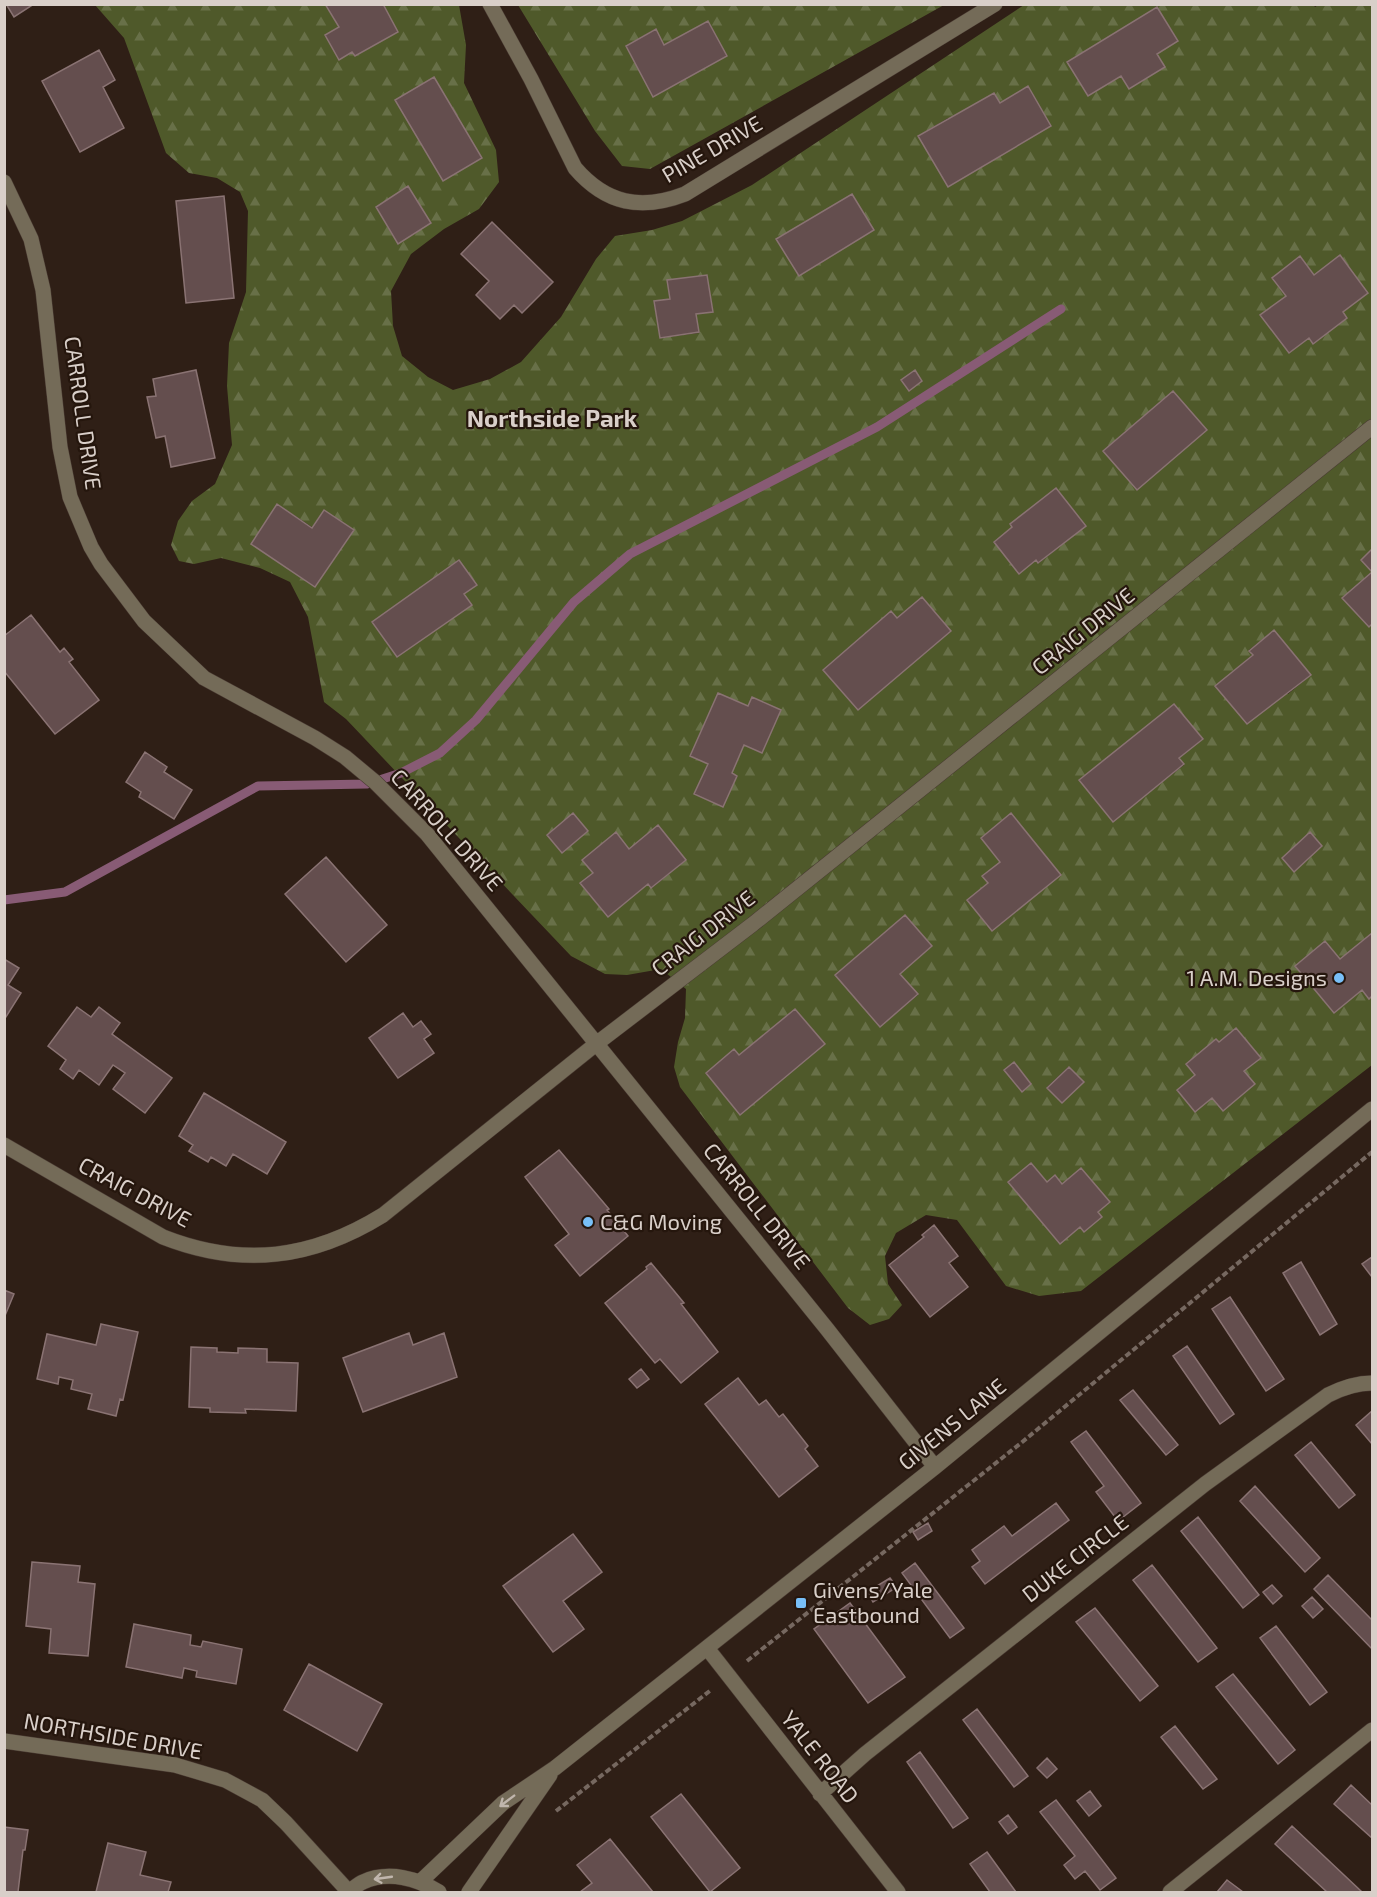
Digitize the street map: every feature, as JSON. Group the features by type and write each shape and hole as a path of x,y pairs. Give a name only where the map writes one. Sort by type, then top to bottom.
{"street":[{"name":"PINE DRIVE","path":"490,4 531,79 575,168 605,195 635,203 650,204 685,194 995,4"},
{"name":"CARROLL DRIVE","path":"4,182 31,239 43,290 60,447 70,497 91,547 101,564 144,621 204,678 315,738 345,757 375,782 427,834 827,1329 935,1467"},
{"name":"CRAIG DRIVE","path":"4,1145 163,1237 186,1246 226,1255 277,1256 309,1250 340,1239 383,1215 596,1044 762,917 1372,427"},
{"name":"GIVENS LANE","path":"421,1881 503,1803 555,1768 935,1467 1372,1109"},
{"name":"DUKE CIRCLE","path":"820,1794 865,1754 1205,1484 1328,1395 1343,1388 1372,1383"},
{"name":"YALE ROAD","path":"707,1648 898,1893"},
{"path":"1170,1893 1372,1730"},
{"name":"NORTHSIDE DRIVE","path":"4,1741 175,1765 225,1780 262,1800 286,1823 348,1892"},
{"name":"GIVENS LANE","path":"469,1893 555,1768"},
{"path":"348,1892 364,1881 389,1876 421,1881 440,1893"}],"path":[{"path":"550,1819 556,1811 1021,1443 1372,1152"}],"green space":[{"path":"1313,4 1315,7 1320,4 1372,5 1372,549 1361,560 1372,572 1343,598 1369,626 1372,624 1372,933 1340,959 1325,941 1295,966 1334,1013 1362,990 1369,999 1372,996 1372,1065 1081,1291 1039,1296 1006,1286 957,1220 926,1215 896,1233 885,1256 888,1284 902,1305 889,1319 870,1325 848,1308 680,1087 674,1067 685,1018 686,989 661,969 627,975 605,974 571,956 346,719 324,702 308,617 290,582 260,568 221,558 194,564 179,561 171,545 178,521 192,501 215,484 232,445 227,386 229,343 246,292 248,211 240,192 217,178 189,173 166,153 124,38 95,5 325,5 339,27 325,35 339,59 352,52 355,56 398,32 383,5 459,5 466,45 464,83 496,150 499,182 479,209 444,229 411,254 391,291 393,326 402,356 428,377 453,390 490,379 521,362 561,317 596,259 615,236 652,230 682,221 752,185 1024,5","holes":["1157,7 1178,40 1157,54 1165,67 1129,89 1121,76 1088,96 1067,62","1028,87 1051,126 948,187 918,136 948,118 1000,103","408,187 431,223 398,243 376,207","852,194 874,230 799,276 777,239","1300,256 1314,275 1340,256 1368,293 1343,312 1346,318 1313,343 1309,338 1289,353 1261,315 1286,296 1272,278","707,275 713,311 696,314 699,333 660,338 654,302 670,299 667,280","915,370 922,381 909,391 901,380","1173,391 1206,430 1103,451","1056,488 1086,526 1039,563 1036,560 1019,574 994,542 1012,527 1010,524","277,504 312,527 324,510 354,530 315,587 251,544","459,560 477,585 464,594 471,605 397,657 372,622","922,597 951,631 858,710 823,670 891,612 897,618","1274,630 1311,675 1288,694 1216,686 1252,655 1249,650","718,693 748,706 752,697 781,710 762,753 744,745 732,773 737,776 723,807 694,794 708,764 690,756","1174,704 1203,739 1179,758 1184,765 1113,821","573,814 588,831 562,853 547,835","1011,814 1060,875 992,931 967,900 988,883 983,876 1000,862 981,838","658,825 686,860 652,888 648,884 608,917 580,884 593,873 616,833 629,849","1310,832 1322,846 1295,871","905,915 932,946 900,974 918,995 880,1027 835,975","795,1009 824,1044 740,1114 706,1073 734,1050 739,1055","1236,1028 1261,1058 1244,1071 1255,1084 1223,1110 1212,1098 1195,1112 1177,1091 1195,1075 1186,1064 1216,1039 1219,1042","1014,1063 1031,1083 1021,1091 1005,1070","1068,1067 1084,1082 1047,1088 1047,1087","1031,1163 1047,1182 1055,1175 1062,1184 1081,1168 1110,1202 1098,1212 1084,1232 1080,1227 1060,1244 1008,1182"]},
{"path":"518,5 944,5 650,169 622,166 595,131","holes":["708,21 727,56 654,96 626,46 655,29 664,45"]}],"building":[{"path":"6,4 34,4 14,17"},
{"path":"325,4 383,4 398,32 355,56 352,52 339,60 325,35 339,27"},
{"path":"1157,7 1178,41 1157,54 1165,67 1129,89 1121,76 1088,96 1067,62"},
{"path":"708,21 727,56 653,97 626,46 656,29 664,45"},
{"path":"99,50 115,80 103,87 124,128 80,152 42,81"},
{"path":"434,77 482,158 443,181 395,100"},
{"path":"1028,86 1051,126 948,187 918,136 994,93 1000,103"},
{"path":"408,186 431,223 398,244 376,207"},
{"path":"852,194 874,230 799,276 776,239"},
{"path":"224,196 234,298 186,303 176,201"},
{"path":"492,222 553,282 522,313 514,305 500,319 476,295 489,281 461,254"},
{"path":"1340,255 1368,293 1343,312 1347,318 1313,344 1309,338 1289,353 1260,315 1286,296 1272,278 1300,256 1314,275"},
{"path":"707,275 713,312 696,314 699,332 660,338 654,301 670,299 667,280"},
{"path":"196,370 215,458 171,467 165,436 156,438 147,397 156,396 153,379"},
{"path":"915,370 922,381 909,391 901,380"},
{"path":"1173,391 1207,430 1137,490 1103,451"},
{"path":"1056,488 1086,526 1038,563 1036,560 1019,574 994,542 1012,527 1010,524"},
{"path":"277,504 312,528 324,510 354,530 315,587 251,544"},
{"path":"1372,549 1372,572 1361,560"},
{"path":"459,560 477,585 464,594 472,605 397,657 372,622"},
{"path":"1372,572 1372,624 1369,627 1342,598"},
{"path":"922,597 951,631 858,710 823,670 891,611 897,618"},
{"path":"31,615 60,652 64,648 73,659 69,662 99,700 55,734 4,671 4,636"},
{"path":"1274,630 1311,675 1247,724 1215,686 1253,655 1249,651"},
{"path":"718,693 748,706 752,697 781,710 762,753 744,745 732,773 737,776 723,807 694,794 708,764 690,756"},
{"path":"1174,704 1203,739 1179,758 1184,764 1113,822 1079,780"},
{"path":"145,752 167,767 164,772 192,790 174,819 139,797 141,792 126,782"},
{"path":"573,813 588,831 562,853 547,835"},
{"path":"1011,813 1061,875 992,931 967,900 988,883 982,876 1000,862 981,838"},
{"path":"658,825 686,860 651,888 648,884 608,917 580,883 593,873 582,860 616,832 629,849"},
{"path":"1310,832 1322,846 1294,872 1282,858"},
{"path":"326,857 387,925 346,962 285,894"},
{"path":"905,915 932,946 900,974 918,994 880,1027 835,975"},
{"name":"1 A.M. Designs","path":"1372,933 1372,996 1369,999 1362,990 1334,1013 1295,966 1325,941 1340,959"},
{"path":"4,959 19,968 8,985 21,993 4,1020"},
{"path":"77,1007 91,1017 99,1007 120,1023 112,1034 172,1078 145,1113 113,1089 125,1073 113,1065 99,1085 79,1070 73,1079 60,1069 66,1060 48,1046"},
{"path":"795,1009 825,1044 740,1115 706,1073 734,1049 739,1055"},
{"path":"403,1013 413,1027 421,1021 431,1034 424,1039 434,1053 398,1078 369,1038"},
{"path":"1236,1028 1261,1058 1244,1071 1255,1084 1223,1111 1212,1098 1195,1112 1177,1090 1195,1075 1186,1064 1216,1039 1219,1042"},
{"path":"1014,1062 1031,1084 1022,1092 1004,1070"},
{"path":"1069,1067 1084,1082 1062,1103 1047,1088"},
{"path":"204,1093 286,1142 267,1174 233,1154 226,1166 211,1157 208,1162 189,1151 193,1145 179,1136"},
{"name":"C&G Moving","path":"559,1150 609,1209 607,1210 628,1236 580,1276 555,1245 569,1234 525,1177"},
{"path":"1031,1163 1047,1182 1055,1175 1062,1184 1081,1168 1110,1202 1098,1212 1102,1217 1084,1232 1080,1227 1060,1244 1008,1182"},
{"path":"934,1225 958,1256 949,1263 968,1287 930,1317 889,1265 924,1237 922,1235"},
{"path":"1372,1257 1372,1277 1362,1264"},
{"path":"1301,1262 1337,1324 1320,1335 1283,1273"},
{"path":"651,1263 684,1303 681,1304 718,1352 681,1383 660,1359 655,1363 605,1303 647,1269 646,1267"},
{"path":"4,1290 14,1294 4,1318"},
{"path":"1230,1297 1284,1379 1266,1391 1212,1309"},
{"path":"101,1324 138,1332 123,1400 120,1399 116,1416 88,1409 92,1394 71,1389 73,1380 59,1377 58,1384 37,1379 47,1334 96,1345"},
{"path":"409,1333 413,1345 444,1333 457,1377 363,1412 343,1358"},
{"path":"1187,1346 1234,1414 1220,1424 1173,1356"},
{"path":"191,1347 217,1348 217,1352 238,1353 238,1348 267,1349 267,1362 298,1363 296,1411 245,1409 246,1413 210,1412 210,1408 189,1407"},
{"path":"641,1369 649,1379 637,1388 629,1379"},
{"path":"738,1378 759,1405 766,1400 779,1417 783,1414 808,1446 805,1449 818,1466 779,1497 705,1404"},
{"path":"1133,1390 1178,1445 1166,1455 1120,1400"},
{"path":"1372,1411 1372,1444 1356,1425"},
{"path":"1086,1431 1141,1503 1118,1521 1096,1492 1104,1486 1071,1442"},
{"path":"1311,1442 1355,1495 1339,1508 1295,1455"},
{"path":"1255,1486 1320,1558 1305,1572 1240,1501"},
{"path":"1056,1503 1069,1520 985,1584 972,1567 980,1561 972,1550 1004,1526 1012,1536"},
{"path":"1198,1517 1259,1595 1243,1608 1181,1531"},
{"path":"928,1523 932,1531 918,1540 913,1532"},
{"path":"573,1534 602,1572 563,1601 584,1629 553,1652 503,1586"},
{"path":"32,1562 80,1566 78,1582 95,1584 88,1656 49,1653 51,1629 26,1626"},
{"path":"915,1563 964,1628 950,1638 902,1573"},
{"path":"1152,1565 1217,1648 1198,1662 1133,1580"},
{"path":"1328,1575 1372,1620 1372,1649 1314,1589"},
{"path":"890,1578 897,1587 873,1602 867,1592"},
{"path":"1272,1585 1282,1596 1273,1604 1263,1592"},
{"path":"1312,1597 1323,1609 1313,1618 1302,1606"},
{"path":"850,1603 905,1677 868,1703 814,1629"},
{"path":"1095,1608 1158,1686 1140,1701 1076,1622"},
{"path":"134,1624 191,1635 190,1645 201,1647 203,1641 242,1649 236,1684 196,1677 197,1671 184,1668 182,1678 126,1667"},
{"path":"1276,1626 1327,1692 1310,1705 1260,1638"},
{"path":"309,1664 382,1704 357,1751 284,1710"},
{"path":"1233,1674 1295,1750 1278,1764 1216,1687"},
{"path":"977,1709 1028,1776 1014,1787 963,1720"},
{"path":"1175,1726 1217,1779 1203,1789 1161,1737"},
{"path":"920,1752 968,1818 953,1828 907,1762"},
{"path":"1047,1758 1057,1769 1047,1778 1037,1768"},
{"path":"1351,1785 1372,1805 1372,1838 1334,1804"},
{"path":"1090,1791 1101,1806 1089,1816 1077,1801"},
{"path":"681,1794 740,1868 710,1892 651,1817"},
{"path":"1056,1800 1116,1878 1100,1890 1085,1871 1075,1879 1064,1865 1075,1856 1040,1812"},
{"path":"1008,1815 1017,1827 1008,1834 999,1822"},
{"path":"1292,1826 1362,1892 1327,1892 1275,1844"},
{"path":"4,1827 28,1830 18,1892 4,1892"},
{"path":"610,1839 653,1892 580,1892 592,1883 577,1865"},
{"path":"108,1843 146,1852 140,1875 171,1882 168,1892 96,1892"},
{"path":"987,1852 1016,1892 990,1892 970,1864"},
{"path":"1227,1880 1243,1892 1217,1892"}],"waterway":[{"path":"4,900 65,892 258,786 367,784 401,773 440,753 476,720 574,602 630,554 877,427 1061,309"}],"place":[{"name":"1 A.M. Designs","path":"1339,978"},
{"name":"C&G Moving","path":"588,1222"},
{"name":"Givens/Yale Eastbound","path":"801,1603"}],"district":[{"name":"Northside Park","path":"552,419"}]}
